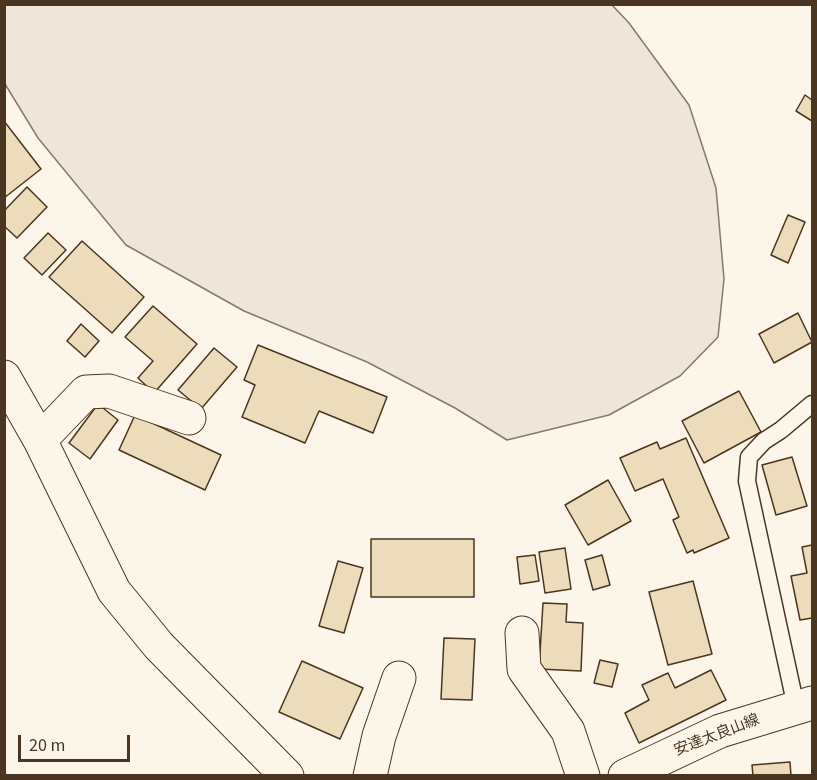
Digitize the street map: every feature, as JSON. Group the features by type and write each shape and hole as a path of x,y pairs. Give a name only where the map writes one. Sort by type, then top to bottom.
{"street":[{"path":"4,377 40,440 114,591 159,646 287,776"},
{"path":"40,440 86,392 96,390 109,391 189,418"},
{"path":"522,633 524,669 568,731 583,776"},
{"path":"370,776 379,736 399,678"},
{"name":"安達太良山線","path":"625,776 720,731 804,705"}],"lane":[{"path":"804,705 747,481 749,457 764,441 782,430 813,404"}],"shaded area":[{"path":"5,4 612,5 629,23 689,105 716,188 724,279 718,337 680,376 609,415 507,440 455,408 367,362 244,311 126,245 38,138 5,84"}],"building":[{"path":"805,95 812,100 812,121 796,111"},
{"path":"4,121 41,169 4,198"},
{"path":"27,187 47,207 17,238 4,226 4,211"},
{"path":"788,215 805,222 788,263 771,255"},
{"path":"48,233 66,250 42,275 24,258"},
{"path":"82,241 144,297 112,333 49,277"},
{"path":"153,306 197,344 154,393 138,378 153,361 125,337"},
{"path":"798,313 812,342 774,363 759,334"},
{"path":"81,324 99,341 85,357 67,341"},
{"path":"258,345 387,397 373,433 319,411 305,443 242,417 255,385 244,380"},
{"path":"214,348 237,367 201,409 178,390"},
{"path":"739,391 761,432 704,463 682,421"},
{"path":"98,404 118,420 90,459 69,443"},
{"path":"135,415 221,455 205,490 119,450"},
{"path":"686,438 729,538 694,553 693,550 687,553 673,520 679,517 663,479 635,491 620,458 657,442 660,449"},
{"path":"792,457 807,506 776,515 762,465"},
{"path":"608,480 631,521 588,545 565,505"},
{"path":"371,539 474,539 474,597 371,597"},
{"path":"812,545 812,618 800,620 791,576 807,573 802,547"},
{"path":"565,548 571,589 545,593 539,552"},
{"path":"535,555 539,581 520,584 517,557"},
{"path":"602,555 610,585 593,590 585,560"},
{"path":"338,561 363,568 344,633 319,626"},
{"path":"693,581 712,654 668,665 649,592"},
{"path":"543,603 567,604 566,622 583,623 581,671 539,669"},
{"path":"444,638 475,639 472,700 441,699"},
{"path":"600,660 618,664 612,687 594,683"},
{"path":"302,661 363,688 340,739 279,712"},
{"path":"711,670 726,700 639,743 625,713 649,700 642,685 668,673 675,688"},
{"path":"790,762 791,776 753,776 752,765"}]}
